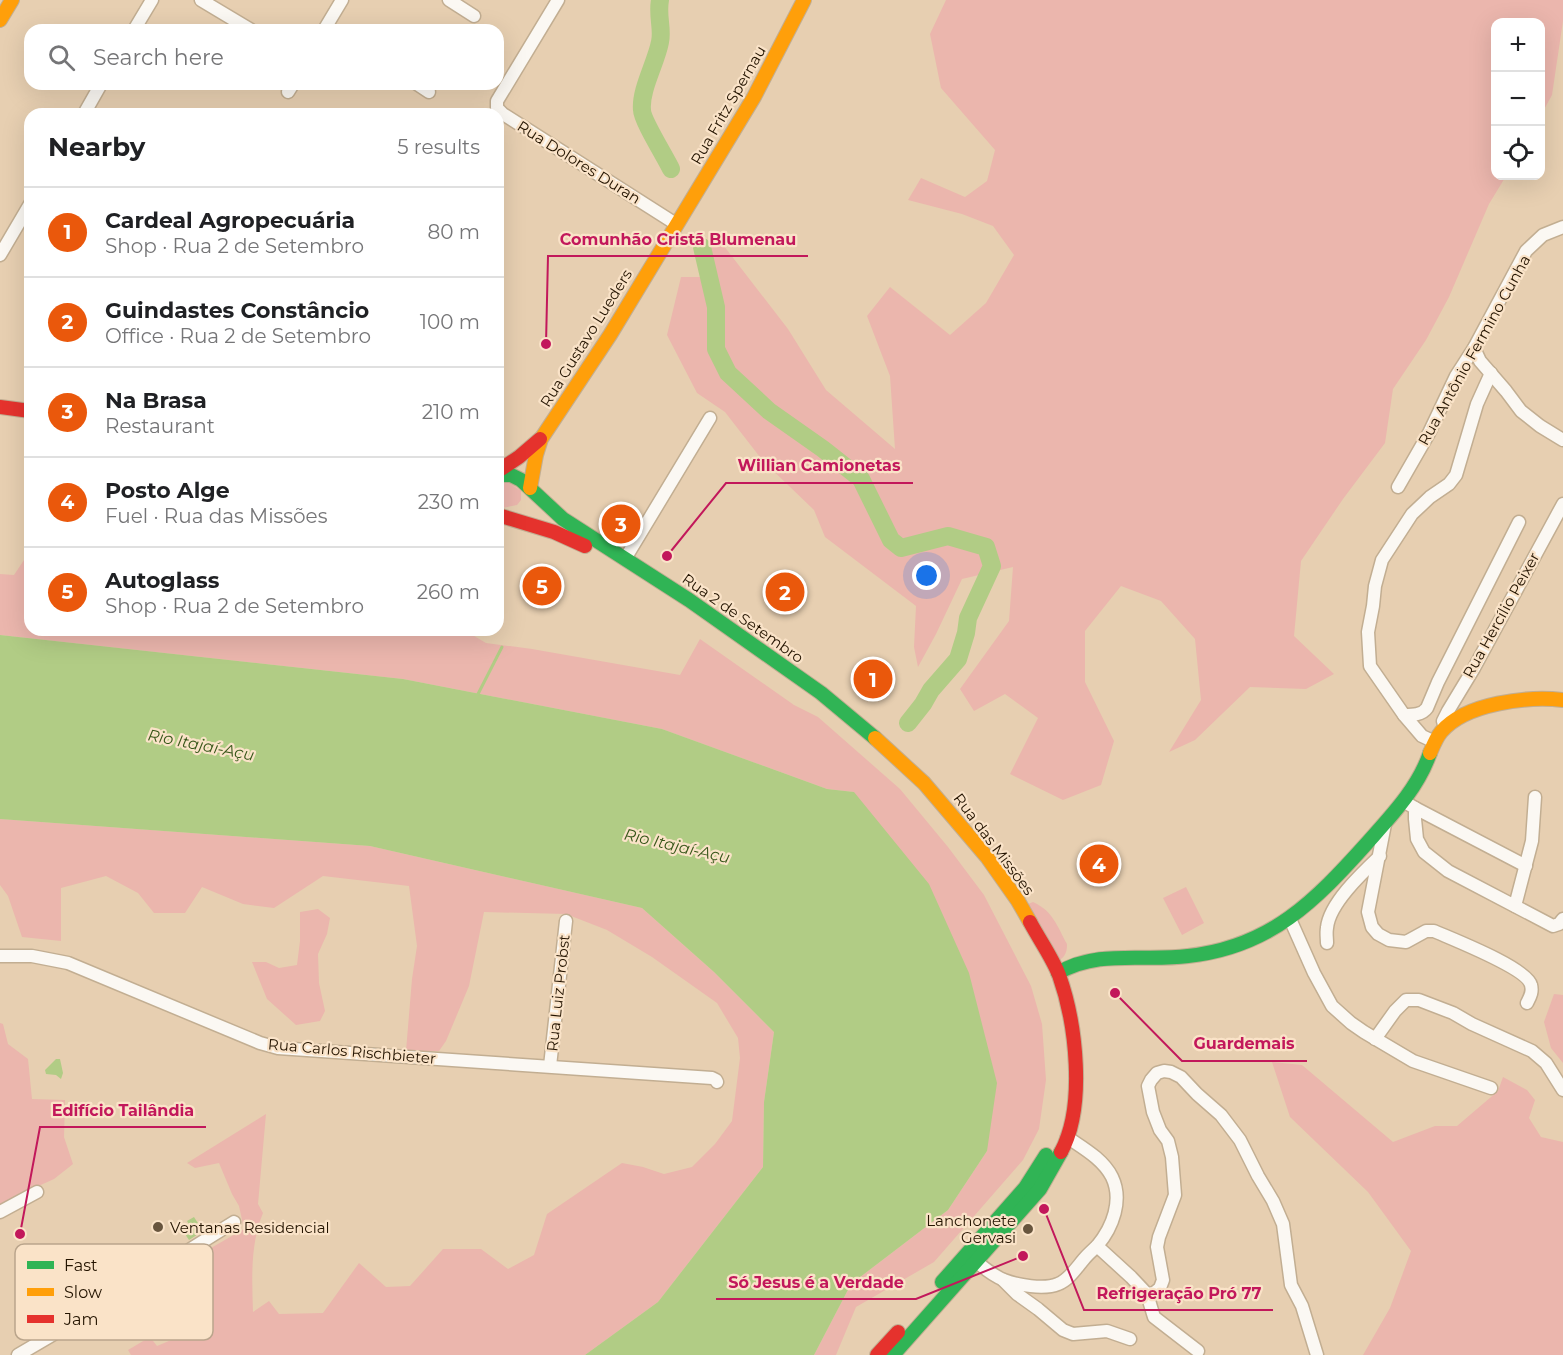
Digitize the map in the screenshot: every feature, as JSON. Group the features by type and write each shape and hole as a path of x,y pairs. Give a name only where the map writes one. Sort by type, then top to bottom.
{"main road":[{"path":"0,20 12,0"},
{"name":"Rua Fritz Spernau","path":"676,224 754,97 804,0"},
{"name":"Rua Gustavo Lueders","path":"512,519 522,513 530,499 536,455 541,439 610,335 676,224"},
{"path":"0,395 24,398"},
{"path":"0,407 24,410"},
{"name":"Rua Gustavo Lueders","path":"504,468 541,439"},
{"name":"Rua 2 de Setembro","path":"504,474 521,480 563,519 698,606 821,693 849,715 899,766"},
{"name":"Rua 2 de Setembro","path":"504,517 546,528 571,538 631,573 815,700 899,766"},
{"path":"1053,976 1078,963 1106,957 1165,958 1222,951 1234,948 1275,929 1326,888 1385,823 1409,804 1435,742 1444,728 1481,708 1504,702 1530,698 1563,700"},
{"name":"Rua das Missões","path":"893,1355 1040,1189 1068,1137 1075,1098 1075,1053 1070,1012 1013,904 1004,879 924,783 899,766"},
{"name":"Rua das Missões","path":"877,1355 1025,1188 1050,1148 1060,1125 1065,1081 1063,1032 1053,976"}],"street":[{"path":"138,24 152,0"},
{"path":"201,0 241,24"},
{"path":"330,24 342,0"},
{"path":"449,0 474,16"},
{"name":"Rua Dolores Duran","path":"504,89 558,0"},
{"path":"87,108 98,90"},
{"name":"Rua Dolores Duran","path":"497,108 497,101 504,90"},
{"name":"Rua Dolores Duran","path":"504,115 676,224"},
{"path":"0,255 24,214"},
{"name":"Rua Antônio Fermino Cunha","path":"1398,487 1429,433 1456,376 1526,251 1543,235 1563,227"},
{"path":"1473,348 1480,361 1521,411 1563,440"},
{"path":"1435,742 1422,736 1404,715 1370,666 1368,632 1375,586 1382,560 1412,514 1430,497 1449,484 1455,475 1477,404 1491,373"},
{"path":"626,558 710,418"},
{"name":"Rua Hercílio Peixer","path":"1444,728 1443,721 1448,711 1474,668 1563,504"},
{"path":"1404,715 1425,712 1520,522"},
{"path":"1515,906 1532,841 1534,797"},
{"path":"1409,804 1526,866"},
{"path":"1409,804 1415,819 1417,839 1424,852 1448,871 1552,926 1559,924 1563,919"},
{"path":"1385,823 1368,912 1372,927 1378,934 1389,940 1406,942 1426,931 1434,931 1482,951 1525,975 1531,983 1532,992 1527,1003"},
{"path":"1327,943 1327,927 1332,911 1356,879 1380,856"},
{"path":"1290,919 1314,974 1332,1006 1351,1023 1413,1061 1491,1088"},
{"name":"Rua Luiz Probst","path":"550,1066 566,921"},
{"name":"Rua Carlos Rischbieter","path":"0,956 32,956 68,963 261,1043 278,1047 712,1078 717,1082"},
{"path":"1375,1039 1406,1000 1419,1000 1453,1013 1532,1052 1546,1063 1563,1090"},
{"path":"1147,1294 1154,1293 1160,1288 1163,1280 1157,1247 1175,1195 1172,1157 1168,1141 1152,1112 1148,1086 1157,1073 1164,1071 1181,1077 1221,1115 1240,1140 1258,1176 1274,1201 1283,1224 1291,1285 1302,1306 1317,1355"},
{"path":"1003,1280 1043,1287 1059,1284 1074,1272 1097,1246 1108,1229 1114,1214 1116,1192 1112,1177 1094,1157 1068,1137"},
{"path":"0,1212 38,1192"},
{"path":"199,1244 234,1222"},
{"path":"1097,1246 1131,1276 1147,1294 1154,1317 1198,1352"},
{"path":"976,1262 1003,1280 1063,1330 1073,1334 1107,1331 1130,1339"},
{"path":"18,1355 44,1340"}],"shaded area":[{"path":"946,0 1563,0 1563,21 1552,95 1545,108 1545,18 1491,18 1491,180 1504,180 1489,204 1449,297 1426,340 1393,389 1385,443 1301,561 1294,636 1334,674 1306,689 1250,687 1195,740 1169,752 1201,700 1195,639 1161,601 1121,586 1085,631 1085,682 1114,741 1101,785 1063,800 1010,774 1038,718 1005,694 974,711 960,689 1009,621 1013,567 962,579 918,667 914,647 916,606 825,537 814,510 763,461 725,412 697,393 667,335 681,277 713,277 707,250 717,237 788,329 826,390 895,449 890,376 867,316 890,287 950,335 986,303 1014,255 993,226 962,214 908,200 921,178 965,197 987,181 995,150 941,88 930,34"},
{"path":"504,480 521,491 521,500 517,505 504,508"},
{"path":"24,560 24,636 474,636 486,643 680,675 700,639 794,705 818,717 900,789 984,895 1031,986 1042,1024 1046,1080 1039,1129 1023,1160 934,1262 856,1307 836,1355 814,1355 851,1284 948,1210 987,1151 854,792 827,789 662,729 403,679 0,635 0,574 14,575"},
{"path":"0,819 370,846 642,908 714,972 774,1032 764,1102 763,1167 658,1302 585,1355 131,1355 128,1350 145,1340 152,1340 157,1346 171,1340 213,1340 213,1247 244,1229 239,1206 219,1163 195,1168 187,1163 266,1114 258,1204 263,1213 256,1237 253,1262 253,1312 269,1301 279,1314 323,1313 359,1263 386,1287 410,1286 443,1249 481,1249 508,1269 534,1255 547,1214 622,1163 664,1174 692,1167 715,1144 732,1121 740,1058 738,1038 717,1003 652,957 607,930 566,914 484,912 469,986 446,1041 439,1051 406,1051 417,946 409,886 323,876 274,908 243,904 202,887 185,913 154,913 138,893 106,876 61,888 61,941 22,937 8,896 0,885"},
{"path":"1186,887 1204,923 1182,935 1163,898"},
{"path":"1033,902 1050,914 1067,944 1065,954 1057,962 1028,904"},
{"path":"318,909 330,918 327,934 318,954 319,983 325,1011 320,1021 296,1025 267,999 252,962 266,962 279,968 297,965 300,912"},
{"path":"1554,994 1563,995 1563,1063 1551,1048 1544,1022"},
{"path":"0,1023 3,1024 8,1044 28,1059 32,1099 65,1100 64,1137 73,1164 54,1179 0,1206"},
{"path":"1272,1062 1302,1065 1393,1142 1435,1126 1457,1126 1498,1091 1503,1077 1527,1090 1535,1100 1529,1118 1541,1137 1563,1142 1563,1355 1363,1355 1390,1308 1411,1251 1368,1192 1290,1117"}],"water":[{"name":"Rio Itajaí-Açu","path":"0,635 403,679 662,729 827,789 854,792 929,884 969,973 997,1083 987,1151 948,1210 851,1284 814,1355 585,1355 658,1302 763,1167 764,1102 774,1032 714,972 642,908 370,846 0,819"},
{"path":"56,1059 60,1059 63,1073 61,1079 56,1075 46,1074 45,1070"},
{"path":"194,1217 203,1231 189,1240 185,1234 192,1229 187,1221"}],"waterway":[{"path":"660,0 660,42 643,94 642,110 671,169"},
{"path":"702,247 716,307 716,349 728,373 769,411 861,479 891,540 901,548 948,536 986,547 992,566 968,618 958,659 931,690 908,723"},
{"path":"477,696 502,647"}],"traffic: fast":[{"path":"504,475 511,475 521,480 563,519 689,600 821,693 875,738"},
{"path":"1058,973 1089,961 1188,956 1217,951 1244,943 1267,932 1310,902 1368,842 1419,778 1430,753"},
{"path":"893,1355 1040,1189 1061,1152"},
{"path":"942,1282 1025,1188 1046,1155"}],"traffic: slow":[{"path":"0,20 12,0"},
{"path":"530,488 541,439 610,335 754,97 804,0"},
{"path":"1430,753 1441,732 1465,714 1515,701 1563,700"},
{"path":"875,738 924,783 987,857 1030,922"}],"traffic: jam":[{"path":"0,407 24,410"},
{"path":"504,467 540,439"},
{"path":"504,517 554,532 585,546"},
{"path":"1030,922 1059,975 1074,1040 1076,1064 1074,1112 1061,1152"},
{"path":"877,1355 898,1332"}],"place":[{"name":"Comunhão Cristã Blumenau","path":"546,344"},
{"name":"Na Brasa","path":"621,524"},
{"name":"Willian Camionetas","path":"667,556"},
{"name":"Autoglass","path":"542,586"},
{"name":"Guindastes Constâncio","path":"785,592"},
{"name":"Cardeal Agropecuária","path":"873,679"},
{"name":"Posto Alge","path":"1099,864"},
{"name":"Guardemais","path":"1115,993"},
{"name":"Refrigeração Pró 77","path":"1044,1209"},
{"name":"Ventanas Residencial","path":"158,1227"},
{"name":"Lanchonete Gervasi","path":"1028,1229"},
{"name":"Edifício Tailândia","path":"20,1234"},
{"name":"Só Jesus é a Verdade","path":"1023,1256"}]}
